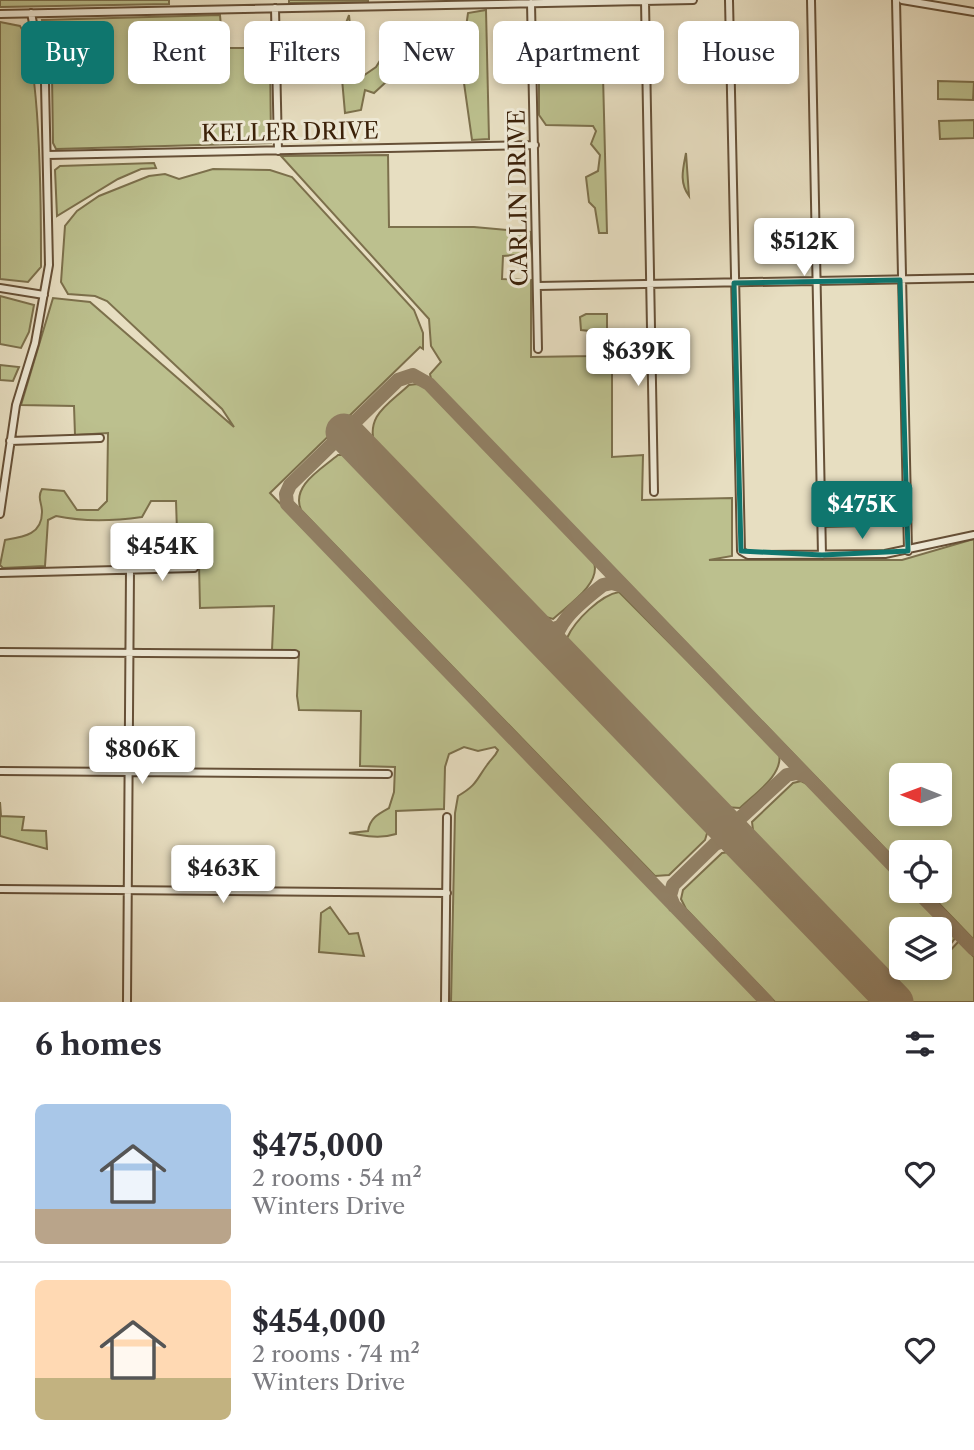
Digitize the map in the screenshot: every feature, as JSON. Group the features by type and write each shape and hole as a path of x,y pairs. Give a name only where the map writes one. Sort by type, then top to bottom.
{"street":[{"path":"176,0 177,10"},
{"path":"0,14 693,0"},
{"path":"729,0 741,551 748,555 908,551 974,535"},
{"path":"811,0 822,555"},
{"path":"896,0 908,551"},
{"path":"902,0 974,12"},
{"path":"954,0 955,10"},
{"path":"645,1 654,492"},
{"name":"CARLIN DRIVE","path":"531,4 538,349"},
{"path":"275,8 278,151"},
{"path":"0,514 19,390 35,342 50,265 44,74 31,13"},
{"name":"KELLER DRIVE","path":"47,155 534,145"},
{"path":"538,286 974,278"},
{"path":"0,288 44,295"},
{"path":"10,441 100,438"},
{"path":"0,573 194,568"},
{"path":"127,1002 130,570"},
{"path":"0,652 295,654"},
{"path":"0,771 388,774"},
{"path":"445,1002 447,817"},
{"path":"0,889 447,893"}],"highlighted area":[{"path":"900,280 908,551 822,555 741,551 734,283"}],"green space":[{"path":"0,0 169,0 169,4 0,7"},
{"path":"289,0 368,0 368,2 289,3"},
{"path":"486,10 489,139 472,140 464,84 479,84 479,21 467,21 468,13"},
{"path":"220,15 220,21 128,21 128,84 230,84 230,48 244,48 244,84 270,84 271,143 56,149 53,143 52,84 114,84 114,21 42,20"},
{"path":"0,22 20,26 21,84 34,84 39,141 41,267 28,282 0,279"},
{"path":"379,62 379,84 384,84 374,93 365,90 361,110 345,113 342,84 365,84 365,75"},
{"path":"938,81 974,82 973,100 938,99"},
{"path":"539,84 603,84 607,233 599,233 595,208 589,202 586,177 598,171 600,155 591,144 596,131 593,126 546,125 539,115"},
{"path":"974,120 974,138 940,139 939,121"},
{"path":"686,153 689,196 683,180"},
{"path":"388,155 389,227 474,227 531,232 529,254 503,256 502,279 531,280 531,357 592,356 600,342 599,332 581,330 580,317 586,314 607,314 607,355 612,356 612,457 643,455 642,500 732,498 732,556 709,560 902,560 974,539 974,940 939,903 952,903 952,840 889,840 889,853 431,379 430,374 441,362 431,346 429,319 281,156"},
{"path":"154,163 156,168 141,169 118,179 57,216 55,170 60,166"},
{"path":"213,169 270,170 292,177 414,310 423,333 423,349 420,347 270,493 760,1002 451,1002 455,813 458,796 476,782 497,752 495,747 478,751 464,747 449,754 445,767 444,809 396,811 396,834 390,836 349,833 368,831 378,814 389,808 394,792 395,767 360,766 361,711 299,710 299,652 272,650 274,606 200,608 199,564 178,562 176,501 151,501 142,517 99,520 56,516 48,520 45,566 3,568 0,565 5,540 18,538 39,526 42,489 64,491 77,510 98,510 107,501 108,433 75,435 74,406 21,405 53,298 90,302 234,427 222,409 107,301 95,296 68,294 61,282 65,226 77,211 99,196 149,176 165,174 179,179"},
{"path":"0,296 34,305 29,332 21,348 0,344"},
{"path":"0,365 19,367 13,381 0,380"},
{"path":"409,385 424,386 594,563 593,579 588,586 553,619 539,615 375,447 373,427 380,412"},
{"path":"338,455 348,455 356,460 703,821 708,830 705,840 669,875 655,876 301,510 300,493 304,486"},
{"path":"827,512 861,512 862,526 827,527"},
{"path":"619,592 779,753 777,769 773,776 740,808 724,807 570,648 567,638 582,616 604,598"},
{"path":"801,781 807,784 889,868 889,903 923,903 936,917 889,917 889,977 754,838 752,822 793,783"},
{"path":"0,802 1,816 24,817 22,830 46,831 47,849 0,836"},
{"path":"730,852 879,1002 775,1002 686,909 681,899 683,890 722,853"},
{"path":"330,907 349,934 358,933 364,956 319,952 321,913"},
{"path":"959,941 974,957 974,1002 913,1002 892,980 952,980 952,949"}],"taxiway":[{"path":"767,1002 287,504 286,494 290,485 398,380 413,375 429,384 889,862"},
{"path":"557,653 557,634 577,606 603,585 612,583 623,586"},
{"path":"532,627 545,632 559,627"},
{"path":"717,818 737,821 787,775 797,773 806,776"},
{"path":"674,906 670,896 673,885 715,844 728,839 742,844"},
{"path":"929,903 974,949"}],"runway":[{"path":"344,432 895,1002"}]}
